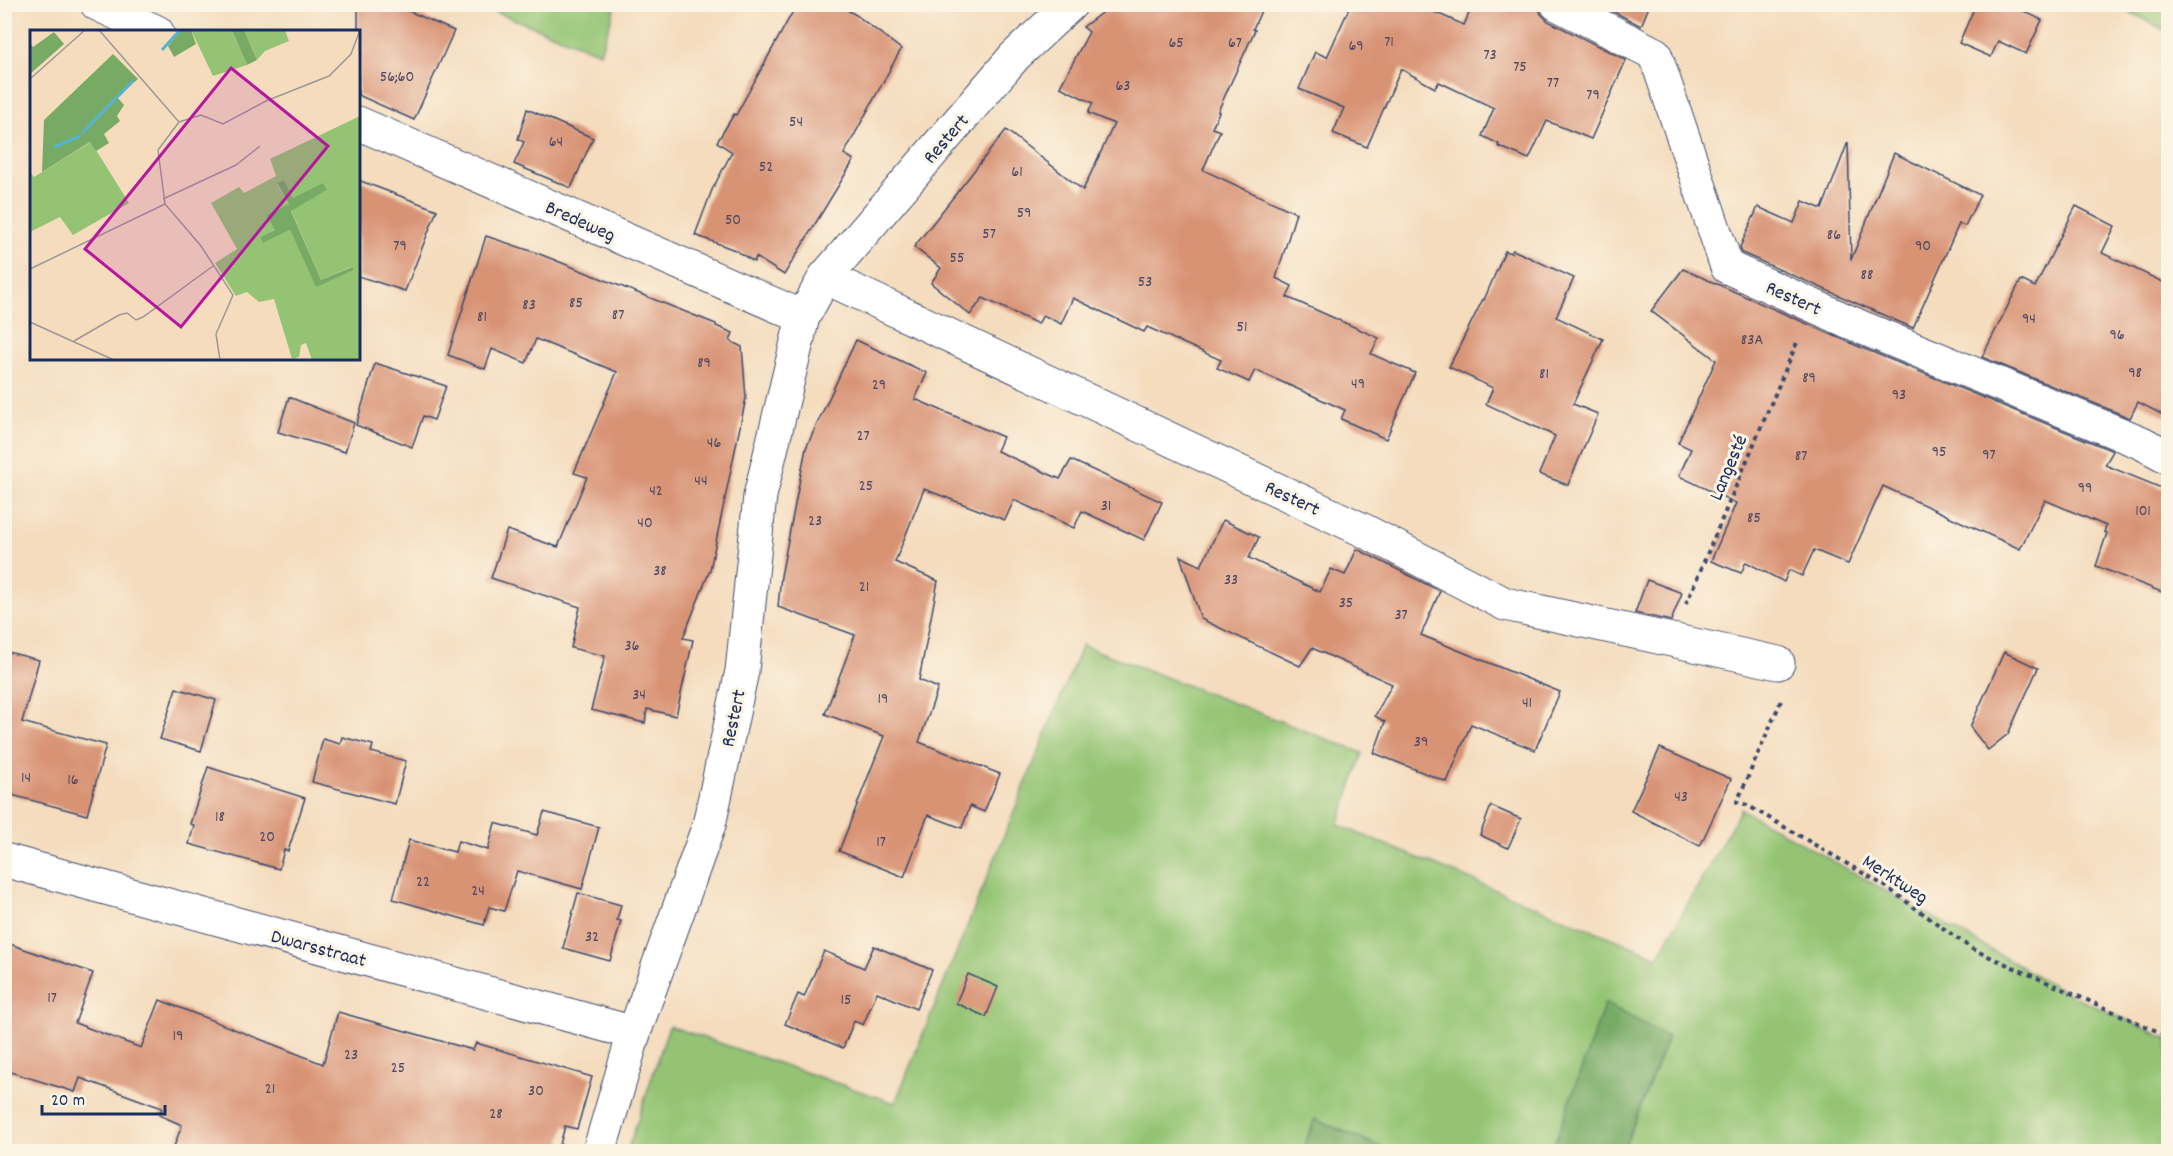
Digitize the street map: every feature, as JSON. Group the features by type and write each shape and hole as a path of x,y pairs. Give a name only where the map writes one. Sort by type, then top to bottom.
{"street":[{"path":"97,4 153,30"},
{"name":"Restert","path":"599,1152 634,1033 709,825 742,671 760,496 803,317 825,277 1015,56 1071,4"},
{"name":"Restert","path":"1557,4 1655,54 1727,267 2142,443 2169,457"},
{"name":"Bredeweg","path":"360,124 803,317"},
{"name":"Restert","path":"825,277 1362,530 1505,604 1671,640 1781,678"},
{"name":"Dwarsstraat","path":"4,860 634,1033"}],"path":[{"name":"Langesté","path":"1671,640 1812,305"},
{"name":"Merktweg","path":"1781,678 1737,802 1747,805 1885,886 1972,948 2169,1036"}],"green space":[{"path":"616,4 600,53 478,5"},
{"path":"2117,5 2168,5 2168,32"},
{"path":"1082,645 1363,753 1338,825 1658,957 1741,809 2067,993 2168,1039 2168,1151 1623,1151 1668,1037 1606,1004 1552,1151 1390,1151 1315,1119 1302,1152 627,1152 669,1026 895,1103"},
{"path":"1605,1003 1668,1037 1623,1151 1552,1151"},
{"path":"1315,1119 1390,1151 1302,1151"}],"building":[{"path":"358,4 393,4 454,31 414,120 360,96 360,30 358,30"},
{"path":"797,4 837,4 856,15 901,49 844,154 854,160 784,275 756,257 754,262 735,250 695,235 712,190 732,152 717,142 734,114 736,115"},
{"path":"1113,4 1264,4 1253,29 1255,30 1218,111 1212,128 1220,131 1203,170 1296,213 1276,278 1292,286 1287,297 1379,338 1371,354 1415,373 1386,439 1341,419 1345,410 1255,370 1249,382 1217,368 1221,360 1147,327 1144,332 1073,298 1061,324 1043,315 1038,324 983,298 970,315 931,283 941,268 914,247 1006,130 1083,190 1114,124 1088,113 1093,103 1060,87 1089,32 1083,27"},
{"path":"1351,4 1416,4 1464,25 1473,4 1538,4 1541,14 1548,21 1626,60 1591,139 1547,121 1529,159 1498,146 1499,144 1482,136 1494,108 1439,82 1435,88 1401,69 1367,147 1333,133 1344,108 1299,89 1315,52 1327,57"},
{"path":"1599,4 1650,4 1641,26"},
{"path":"1976,4 2009,4 2042,20 2026,54 1998,41 1991,57 1959,43"},
{"path":"527,109 593,138 571,188 514,164 524,142 518,139"},
{"path":"1848,142 1851,260 1894,153 1980,195 1965,226 1959,224 1913,328 1742,253 1740,247 1758,207 1794,223 1803,201 1822,209"},
{"path":"360,181 437,210 405,291 360,277"},
{"path":"2076,206 2115,226 2102,253 2169,285 2169,418 2138,402 2130,418 1982,357 2021,280 2035,287"},
{"path":"486,236 537,253 716,324 733,333 730,341 742,347 746,398 710,570 683,638 693,640 676,716 647,709 645,723 591,710 605,656 571,648 580,607 491,578 507,530 558,547 587,477 574,473 617,372 536,339 526,363 492,349 485,369 448,355"},
{"path":"1513,250 1574,278 1556,317 1603,339 1573,404 1598,414 1568,485 1539,474 1555,436 1486,404 1493,388 1449,367 1484,300 1505,251 1511,253"},
{"path":"1683,269 1855,345 2113,451 2105,465 2169,491 2169,595 2096,566 2107,533 2104,532 2106,526 2045,500 2020,549 1883,486 1848,564 1814,550 1802,576 1789,570 1784,582 1746,562 1741,573 1711,561 1736,503 1679,476 1691,449 1678,443 1716,360 1651,311"},
{"path":"856,340 927,373 915,399 1003,437 997,451 1060,479 1071,460 1162,502 1144,540 1082,511 1074,528 1014,500 1005,520 924,489 895,562 938,581 919,680 938,688 919,742 1000,774 984,812 970,806 962,828 928,815 904,877 839,851 884,736 825,714 855,635 778,607 781,576 806,448"},
{"path":"375,363 446,386 434,420 423,416 412,447 356,425"},
{"path":"289,397 354,423 345,452 278,432"},
{"path":"1223,520 1259,537 1249,558 1320,592 1331,569 1345,575 1357,549 1440,591 1421,635 1560,692 1535,750 1471,724 1447,782 1374,753 1385,722 1375,716 1392,684 1312,648 1300,666 1201,619 1180,556 1201,566"},
{"path":"1647,580 1682,593 1671,621 1635,613"},
{"path":"4,651 39,660 22,722 106,745 87,815 4,793 4,759 8,747 4,747"},
{"path":"2004,652 2038,668 2008,734 1988,750 1970,727"},
{"path":"176,688 216,700 201,751 160,739"},
{"path":"342,737 373,745 371,752 406,761 395,804 312,782 323,739 340,744"},
{"path":"1660,748 1731,779 1700,846 1631,811"},
{"path":"208,767 305,798 288,851 284,850 279,869 189,844 194,825 190,824"},
{"path":"1491,806 1521,819 1508,848 1480,835"},
{"path":"544,812 599,827 582,889 517,871 504,911 489,907 484,925 393,899 409,840 455,852 458,841 488,850 495,823 537,835"},
{"path":"578,893 621,905 617,920 621,921 610,961 563,948"},
{"path":"4,942 93,973 75,1023 141,1048 160,1000 323,1064 338,1012 473,1050 476,1043 592,1077 577,1129 565,1126 558,1152 172,1152 182,1125 159,1115 162,1108 80,1078 75,1092 4,1070"},
{"path":"874,946 932,970 916,1009 877,992 863,1025 854,1021 843,1048 785,1024 798,994 804,997 824,951 864,968"},
{"path":"968,974 998,987 986,1017 956,1003"}]}
